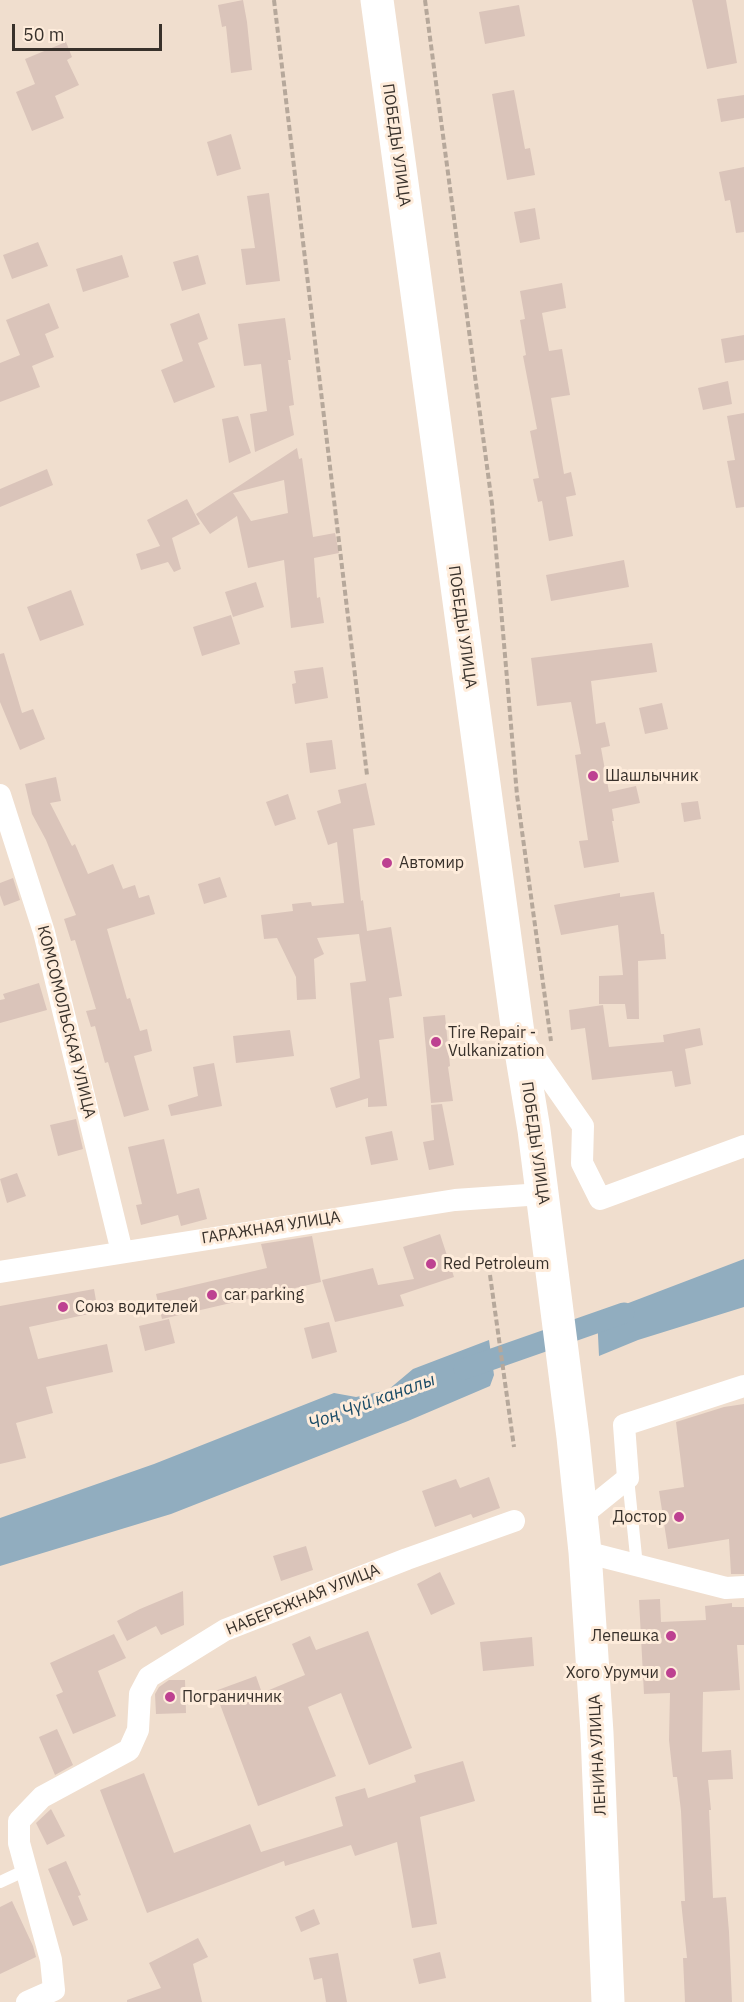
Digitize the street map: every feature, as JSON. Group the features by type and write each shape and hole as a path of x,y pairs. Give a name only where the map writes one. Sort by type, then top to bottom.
{"main road":[{"name":"ПОБЕДЫ УЛИЦА","path":"377,0 542,1194 573,1437"},
{"name":"ЛЕНИНА УЛИЦА","path":"573,1437 585,1552 597,1732 608,2002"}],"street":[{"name":"КОМСОМОЛЬСКАЯ УЛИЦА","path":"0,795 44,932 122,1252"},
{"path":"518,1033 583,1126 582,1163 600,1199 744,1146"},
{"name":"ГАРАЖНАЯ УЛИЦА","path":"0,1272 455,1200 542,1194"},
{"path":"581,1516 628,1478 624,1425 744,1386"},
{"name":"НАБЕРЕЖНАЯ УЛИЦА","path":"27,2002 55,1996 51,1960 19,1843 19,1821 42,1797 129,1750 138,1730 140,1694 149,1677 225,1630 407,1559 514,1521"},
{"path":"585,1552 726,1588 744,1587"}],"lane":[{"path":"628,1478 637,1566"},
{"path":"0,1882 26,1870"}],"path":[{"path":"274,0 367,775"},
{"path":"425,0 492,504 517,795 551,1043"},
{"path":"490,1275 514,1447"}],"water":[{"path":"744,1259 744,1307 638,1340 599,1356 597,1315"},
{"path":"489,1340 494,1375 490,1386 408,1421 171,1514 0,1566 0,1518 154,1464 334,1393 356,1397 388,1390 413,1369"}],"building":[{"path":"243,0 252,70 231,73 226,26 222,27 218,5"},
{"path":"692,0 726,0 737,63 707,69"},
{"path":"519,5 525,36 485,44 479,12"},
{"path":"66,42 72,57 67,60 79,85 55,96 64,118 32,131 16,92 35,84 25,59"},
{"path":"514,90 525,149 530,148 535,175 507,180 492,94"},
{"path":"744,95 744,118 721,122 717,99"},
{"path":"231,134 241,169 217,176 207,142"},
{"path":"744,167 744,232 736,233 730,200 725,201 719,172"},
{"path":"269,193 280,281 246,285 241,249 255,248 247,196"},
{"path":"535,208 540,239 520,243 514,212"},
{"path":"38,242 48,266 12,279 3,255"},
{"path":"122,255 129,277 83,292 76,269"},
{"path":"198,255 206,284 182,291 173,262"},
{"path":"562,283 566,308 542,313 549,351 562,349 570,395 551,398 564,474 571,472 576,495 566,497 573,536 549,541 542,501 538,502 533,479 539,478 530,431 537,429 523,356 526,355 520,320 525,319 520,291"},
{"path":"49,303 59,328 45,334 54,357 32,366 40,387 0,402 0,363 20,355 6,320"},
{"path":"199,313 208,339 198,343 215,387 174,403 161,370 183,361 170,324"},
{"path":"285,318 294,405 289,406 294,435 255,452 250,414 267,411 261,364 244,366 238,324"},
{"path":"744,335 744,360 725,363 721,339"},
{"path":"728,381 732,404 703,410 698,388"},
{"path":"744,413 744,507 736,508 727,461 735,460 727,416"},
{"path":"238,416 251,453 229,463 222,419"},
{"path":"297,448 299,459 302,458 313,537 335,533 339,553 314,558 317,598 320,597 324,623 291,628 284,560 248,568 237,516 210,534 196,514","holes":["284,480 288,513 251,521 233,493"]},
{"path":"47,469 53,485 0,507 0,489"},
{"path":"187,499 200,524 172,538 181,569 174,572 168,562 141,570 136,554 160,546 147,520"},
{"path":"624,560 629,587 551,601 546,575"},
{"path":"256,582 264,607 233,617 225,592"},
{"path":"71,590 84,625 40,641 27,607"},
{"path":"231,615 240,644 202,656 193,627"},
{"path":"652,643 657,672 591,681 596,724 605,722 610,746 601,748 609,792 636,786 640,803 612,809 619,862 584,868 579,841 588,840 575,755 581,754 571,702 537,706 531,658"},
{"path":"4,653 22,713 33,709 45,739 20,750 0,702 0,654"},
{"path":"323,667 328,698 295,704 292,684 296,683 294,671"},
{"path":"662,703 668,729 645,734 639,708"},
{"path":"332,740 336,769 310,773 306,743"},
{"path":"56,777 61,801 50,803 72,846 75,844 88,874 113,864 123,889 135,885 139,898 149,895 155,914 107,929 127,999 130,998 140,1031 147,1029 152,1051 134,1056 149,1110 124,1117 108,1062 105,1063 95,1026 91,1027 86,1011 96,1009 75,940 71,941 64,919 76,915 46,840 32,814 25,784"},
{"path":"366,783 375,825 353,829 361,901 363,900 367,931 391,927 402,996 389,998 394,1038 379,1040 387,1106 368,1107 368,1098 336,1108 330,1088 360,1078 350,983 366,981 359,934 317,938 324,954 314,959 316,999 297,1000 296,977 277,938 264,939 261,915 293,911 292,904 311,902 312,906 344,903 337,842 328,845 317,811 341,803 338,790"},
{"path":"288,794 296,819 275,826 266,802"},
{"path":"698,801 701,819 684,822 681,803"},
{"path":"220,877 227,897 204,904 198,884"},
{"path":"13,878 20,900 4,906 0,895 0,883"},
{"path":"654,892 661,934 664,934 666,959 638,961 639,1019 627,1019 625,1004 599,1004 599,976 623,975 618,925 561,935 554,905 620,893 620,897"},
{"path":"39,983 47,1010 0,1023 0,1000 5,999 3,994"},
{"path":"603,1005 609,1047 664,1042 663,1035 700,1028 703,1045 685,1049 691,1084 675,1087 672,1071 592,1080 585,1028 571,1030 569,1010"},
{"name":"Tire Repair - Vulkanization","path":"445,1015 450,1066 448,1067 453,1101 431,1103 423,1017"},
{"path":"290,1030 294,1056 236,1063 233,1036"},
{"path":"214,1063 222,1106 171,1116 168,1105 198,1096 193,1067"},
{"path":"442,1104 454,1165 429,1170 423,1142 434,1140 431,1105"},
{"path":"76,1119 83,1149 58,1156 50,1125"},
{"path":"392,1131 398,1160 371,1165 365,1137"},
{"path":"164,1139 177,1194 199,1188 207,1219 181,1226 178,1215 141,1225 136,1205 142,1204 128,1147"},
{"path":"17,1173 26,1196 7,1203 0,1179"},
{"path":"440,1234 454,1277 400,1295 404,1306 335,1322 322,1280 373,1268 378,1285 414,1279 403,1247"},
{"path":"312,1236 321,1282 162,1319 156,1294 267,1268 261,1244"},
{"path":"94,1289 98,1312 29,1327 38,1359 107,1344 113,1372 46,1387 53,1413 16,1423 26,1458 0,1464 0,1306"},
{"path":"169,1319 175,1343 145,1351 139,1326"},
{"path":"329,1322 337,1352 312,1359 304,1328"},
{"path":"744,1404 744,1574 731,1574 729,1539 668,1549 659,1491 684,1487 676,1422 724,1407"},
{"path":"489,1477 500,1508 473,1518 471,1514 435,1527 422,1491 456,1479 460,1488"},
{"path":"306,1546 313,1570 281,1581 273,1556"},
{"path":"440,1572 455,1604 431,1615 417,1584"},
{"path":"183,1591 184,1625 161,1635 156,1626 127,1641 117,1621"},
{"path":"660,1599 661,1622 706,1620 705,1606 732,1603 732,1607 744,1607 744,1645 737,1645 740,1690 703,1692 702,1752 731,1750 733,1779 708,1780 713,1898 726,1897 732,2002 685,2002 683,1958 687,1958 681,1901 685,1901 681,1811 677,1777 673,1777 669,1740 670,1693 644,1694 639,1600"},
{"path":"368,1631 412,1748 369,1765 341,1693 308,1707 336,1776 258,1806 215,1691 256,1676 262,1693 305,1675 292,1644 310,1636 316,1650"},
{"path":"114,1634 126,1658 98,1671 116,1716 73,1734 56,1695 63,1692 50,1663"},
{"path":"532,1637 534,1666 483,1671 480,1642"},
{"name":"Пограничник","path":"169,1680 185,1680 186,1713 156,1714 155,1694 159,1687"},
{"path":"57,1729 73,1765 55,1775 39,1737"},
{"path":"463,1761 475,1801 420,1817 437,1924 412,1928 397,1842 355,1856 351,1845 285,1866 284,1861 147,1913 100,1790 144,1773 174,1853 250,1824 261,1852 343,1826 335,1797 365,1788 368,1798 416,1782 414,1775"},
{"path":"51,1809 65,1836 47,1845 36,1823"},
{"path":"66,1861 81,1895 78,1896 88,1920 73,1926 48,1869"},
{"path":"12,1901 36,1957 0,1974 0,1907"},
{"path":"314,1909 320,1924 301,1932 295,1917"},
{"path":"198,1938 208,1957 193,1964 202,2002 127,2002 127,2000 161,1988 149,1963"},
{"path":"440,1952 446,1978 419,1984 413,1959"},
{"path":"338,1953 347,2002 326,2002 322,1978 314,1980 309,1958"}],"waterway":[{"name":"Чоң Чүй каналы","path":"464,1369 624,1313"}],"place":[{"name":"Шашлычник","path":"593,776"},
{"name":"Автомир","path":"387,863"},
{"name":"Tire Repair - Vulkanization","path":"436,1042"},
{"name":"Red Petroleum","path":"431,1264"},
{"name":"car parking","path":"212,1295"},
{"name":"Союз водителей","path":"63,1307"},
{"name":"Достор","path":"679,1517"},
{"name":"Лепешка","path":"671,1636"},
{"name":"Хого Урумчи","path":"671,1673"},
{"name":"Пограничник","path":"170,1697"}]}
